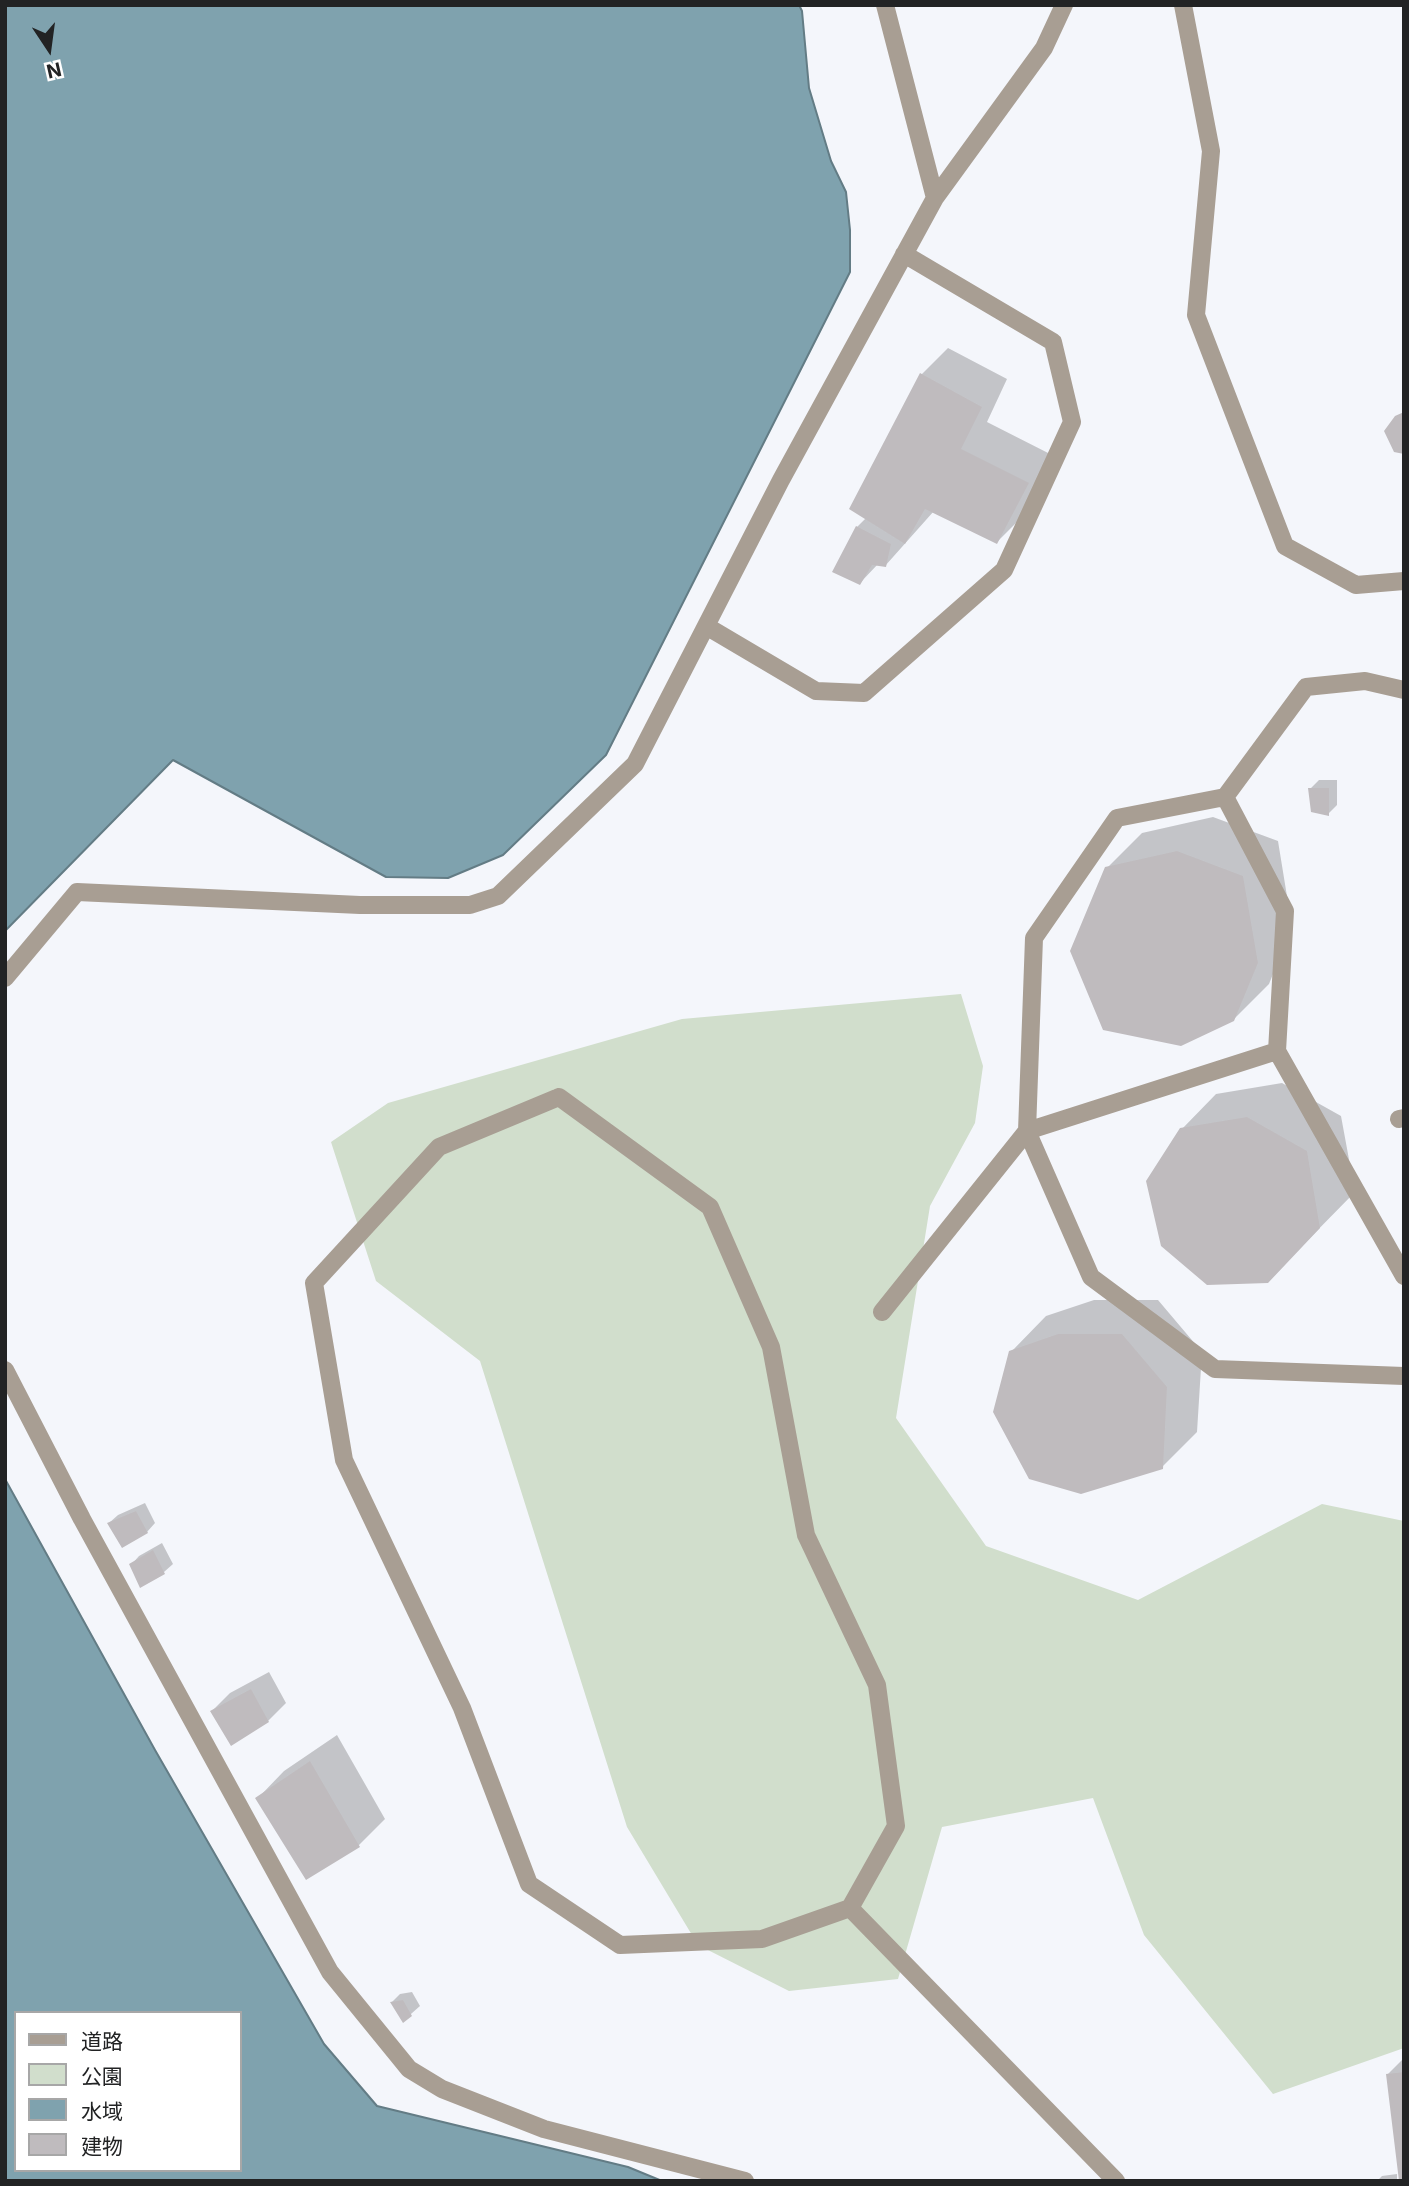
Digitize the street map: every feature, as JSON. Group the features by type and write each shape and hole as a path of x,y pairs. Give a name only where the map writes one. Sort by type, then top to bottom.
{"lane":[{"path":"885,5 935,198"},
{"path":"5,978 77,892 360,905 470,905 498,897 635,764 781,480 935,198 1044,48 1064,5"},
{"path":"1183,5 1211,151 1196,315 1285,546 1356,585 1404,581"},
{"path":"706,626 816,691 864,693 1003,570 1072,422 1053,342 904,254"},
{"path":"1404,690 1365,681 1306,687 1225,797 1117,818 1034,938 1027,1130 1091,1277 1215,1369 1404,1376"},
{"path":"1225,797 1285,911 1277,1051 1404,1276"},
{"path":"882,1312 1027,1130 1277,1051"},
{"path":"559,1097 710,1207 771,1347 806,1535 877,1685 896,1826 850,1908 762,1939 620,1945 529,1884 462,1709 344,1460 314,1283 439,1147 559,1097"},
{"path":"5,1370 82,1519 330,1972 409,2069 442,2089 544,2129 745,2181"},
{"path":"850,1908 1116,2181"}],"green space":[{"path":"961,994 983,1066 975,1123 930,1206 896,1418 986,1546 1138,1600 1322,1504 1404,1521 1404,2048 1273,2094 1144,1935 1093,1798 942,1827 898,1979 789,1991 698,1945 627,1827 480,1361 376,1281 331,1142 388,1103 682,1019"}],"water":[{"path":"5,5 799,5 802,11 809,88 831,161 846,192 850,272 606,755 503,855 448,878 386,877 173,760 5,931"},
{"path":"5,1479 155,1750 324,2044 377,2106 628,2167 662,2181 5,2181"}],"building":[{"path":"920,373 982,407 961,449 1029,483 997,544 925,509 905,544 849,509"},
{"path":"1404,412 1404,454 1394,452 1384,431 1395,416"},
{"path":"856,526 891,544 886,567 872,565 860,585 832,572"},
{"path":"1308,788 1329,788 1329,816 1311,812"},
{"path":"1177,851 1243,876 1258,963 1234,1021 1181,1046 1103,1030 1070,951 1105,867"},
{"path":"1247,1117 1307,1151 1320,1228 1268,1283 1207,1285 1161,1246 1146,1181 1180,1128"},
{"path":"1058,1334 1122,1334 1167,1387 1163,1469 1081,1494 1029,1479 993,1412 1009,1351"},
{"path":"136,1511 148,1533 122,1548 107,1523"},
{"path":"153,1550 165,1574 140,1588 129,1564"},
{"path":"251,1689 269,1722 231,1746 210,1711"},
{"path":"310,1761 360,1847 306,1880 255,1798"},
{"path":"403,2000 412,2016 403,2023 390,2002"},
{"path":"1404,2072 1404,2181 1399,2181 1386,2074"}]}
